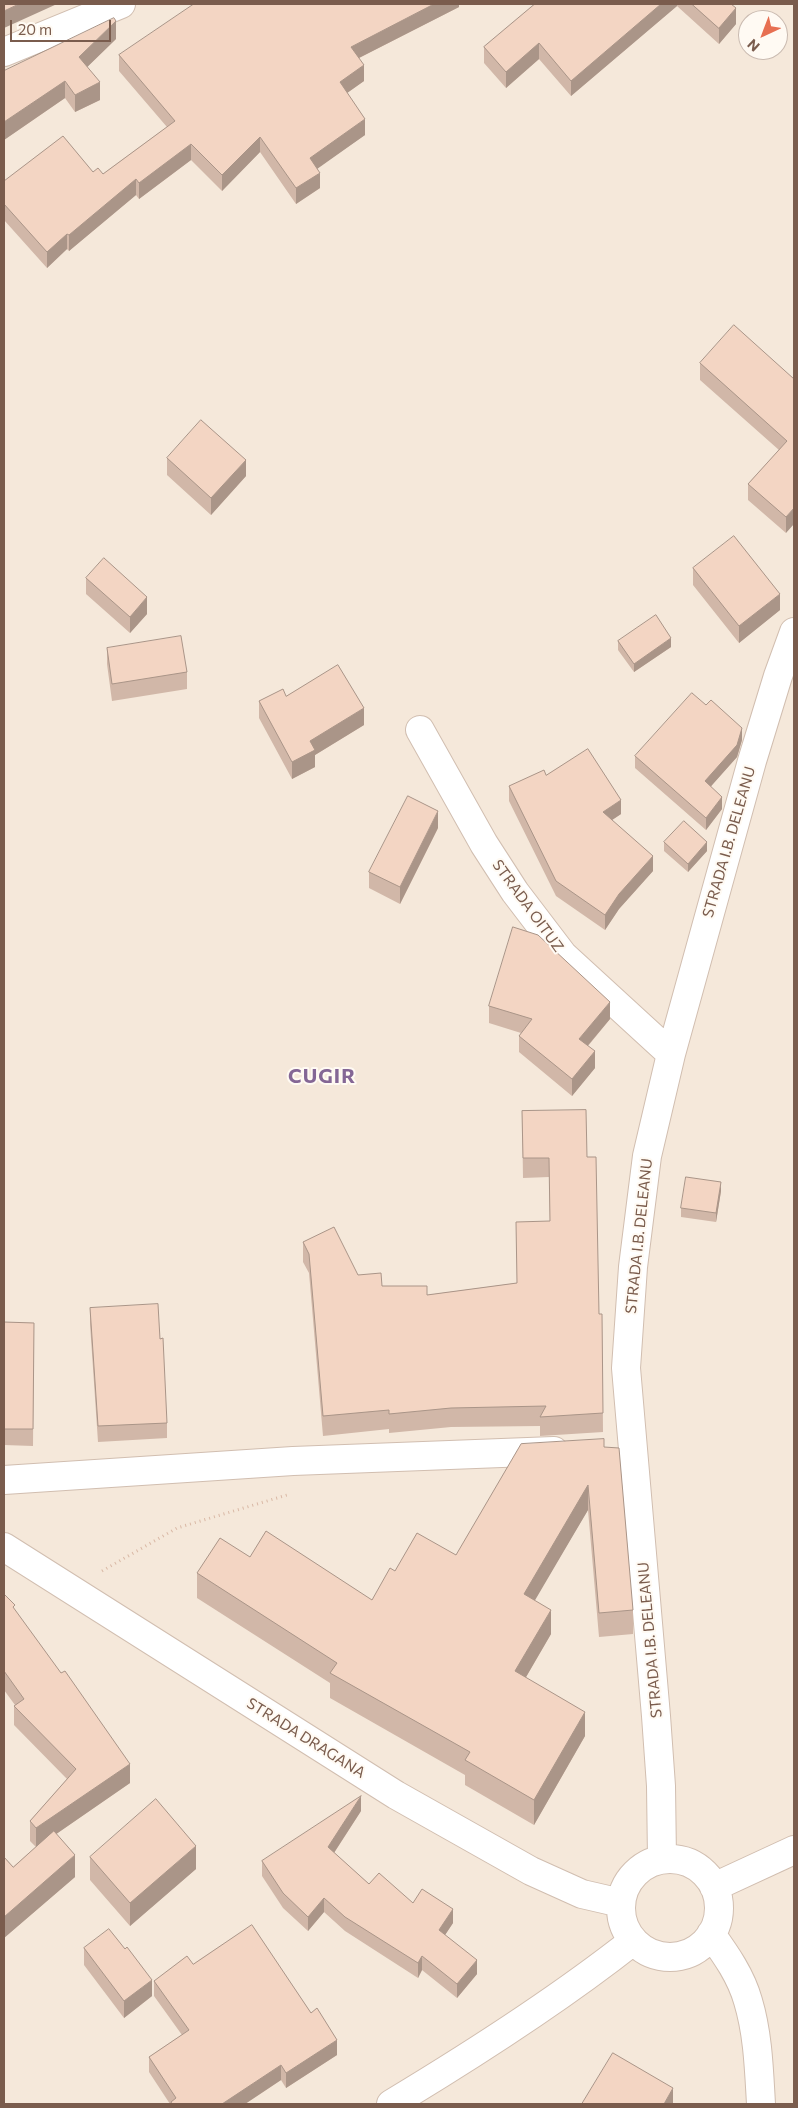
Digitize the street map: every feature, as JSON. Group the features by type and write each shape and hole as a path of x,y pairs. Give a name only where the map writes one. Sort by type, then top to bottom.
{"street":[{"path":"4,52 121,4"},
{"name":"STRADA I.B. DELEANU","path":"662,1860 661,1786 657,1724 626,1368 633,1267 647,1156 671,1054 752,761 778,676 794,632"},
{"name":"STRADA OITUZ","path":"420,730 484,844 515,892 562,954 671,1054"},
{"path":"604,1448 633,1446"},
{"path":"4,1480 293,1461 576,1450"},
{"name":"STRADA DRAGANA","path":"4,1547 421,1809 530,1871 582,1894 621,1903"},
{"path":"714,1887 794,1850"},
{"path":"662,1860 678,1860 693,1864 705,1874 714,1887 718,1898 719,1911 717,1923 711,1934 701,1945 689,1953 674,1957 659,1956 645,1950 633,1941 626,1930 622,1917 621,1903 625,1888 634,1874 647,1864 662,1860"},
{"path":"711,1934 733,1965 748,2000 757,2049 761,2104"},
{"path":"391,2104 438,2076 592,1974 633,1941"}],"path":[{"path":"72,1589 177,1528 291,1494"}],"shaded area":[{"path":"4,4 794,4 794,2104 4,2104"}],"building":[{"path":"4,4 19,4 4,11"},
{"path":"194,4 434,4 351,47 364,65 340,82 365,119 310,158 320,173 296,188 260,137 222,175 191,144 139,183 136,179 47,252 4,204 4,181 63,136 93,172 98,168 103,174 175,121 119,55"},
{"path":"535,4 661,4 571,81 539,43 506,72 484,47"},
{"path":"692,4 731,4 736,8 719,28"},
{"path":"114,18 116,21 79,57 100,82 75,95 65,81 4,122 4,71"},
{"path":"734,325 794,379 794,508 786,517 748,484 787,441 700,363"},
{"path":"201,420 246,460 211,498 167,458"},
{"path":"734,536 780,594 739,626 693,568"},
{"path":"104,558 147,597 130,617 86,578"},
{"path":"656,615 671,638 634,664 618,641"},
{"path":"181,636 187,672 112,684 107,648"},
{"path":"338,665 364,708 310,741 315,750 292,762 259,701 283,689 286,696"},
{"path":"692,693 706,705 711,700 742,728 737,745 705,781 722,797 706,818 635,756"},
{"path":"588,749 621,800 603,812 653,856 619,894 605,915 556,881 509,786 544,770 546,775"},
{"path":"408,796 438,811 400,887 369,872"},
{"path":"684,821 707,842 688,864 664,842"},
{"path":"513,927 538,935 610,1002 579,1039 595,1051 572,1079 519,1036 532,1019 489,1006"},
{"path":"586,1110 587,1157 596,1157 599,1314 602,1314 603,1413 540,1417 546,1406 451,1408 389,1414 389,1410 323,1416 309,1254 303,1242 334,1227 358,1275 381,1273 382,1286 427,1286 427,1295 517,1283 516,1222 550,1221 549,1158 523,1158 522,1111"},
{"path":"686,1177 721,1182 716,1213 681,1208"},
{"path":"158,1304 160,1339 163,1338 167,1423 98,1426 90,1308"},
{"path":"4,1322 34,1323 33,1429 4,1429"},
{"path":"604,1439 604,1447 619,1448 633,1610 599,1613 588,1485 524,1594 551,1610 515,1671 585,1712 534,1800 465,1760 470,1752 330,1673 337,1663 197,1573 220,1538 250,1557 266,1531 372,1600 390,1568 395,1571 417,1533 456,1555 521,1444"},
{"path":"4,1594 15,1605 13,1607 61,1673 65,1671 130,1764 36,1828 30,1821 76,1769 14,1706 24,1699 4,1671"},
{"path":"361,1796 328,1847 369,1884 379,1873 413,1903 422,1889 453,1909 439,1930 477,1960 457,1984 422,1956 418,1963 345,1917 324,1898 308,1917 283,1893 262,1861"},
{"path":"156,1799 196,1846 130,1903 90,1857"},
{"path":"54,1831 75,1855 4,1917 4,1857 13,1867"},
{"path":"252,1925 311,2013 317,2008 337,2040 286,2073 281,2065 222,2104 172,2104 171,2102 176,2098 149,2057 189,2030 154,1981 187,1956 193,1964"},
{"path":"109,1929 125,1949 127,1947 152,1980 124,2001 84,1948"},
{"path":"613,2053 673,2088 664,2104 582,2104"}],"district":[{"name":"CUGIR","path":"322,1076"}]}
